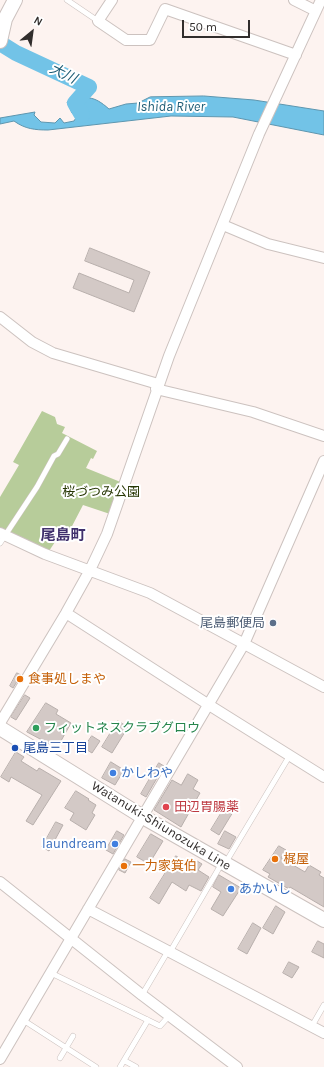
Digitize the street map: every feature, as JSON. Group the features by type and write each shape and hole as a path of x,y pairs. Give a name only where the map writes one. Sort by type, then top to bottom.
{"main road":[{"path":"0,41 2,25 15,0"},
{"name":"Watanuki-Shiunozuka Line","path":"0,728 143,817 324,920"}],"street":[{"path":"112,0 98,21 126,40 150,40 165,9 296,55"},
{"path":"294,0 316,11"},
{"path":"0,723 66,613 90,570 107,534 157,386 259,134 282,88 321,0"},
{"path":"223,224 268,244 324,258"},
{"path":"0,317 32,342 53,353 157,386 253,412 324,436"},
{"path":"0,1059 244,644 324,461"},
{"path":"2,537 150,593 324,687"},
{"path":"66,613 324,777"},
{"path":"0,882 142,995 237,1067"},
{"path":"88,909 324,1033"}],"lane":[{"path":"67,0 98,21"},
{"path":"2,537 37,486 54,456 58,454 66,440"},
{"path":"142,995 290,755"},
{"path":"51,973 160,1026 169,1016"},
{"path":"312,1026 324,1005"},
{"path":"23,1020 96,1067"},
{"path":"120,1067 148,1020"},
{"path":"60,1058 73,1036"},
{"path":"125,1060 136,1067"}],"green space":[{"name":"桜づつみ公園","path":"42,411 55,417 57,424 65,427 62,433 97,451 93,459 91,458 86,468 123,483 113,515 83,505 70,530 65,527 49,551 0,529 0,497 19,465 13,462"}],"water":[{"name":"Ishida River","path":"204,96 254,100 324,111 324,135 233,117 171,116 48,130 39,130 22,126 14,121 0,124 0,118 35,112 34,115 41,122 55,123 60,118 64,123 74,121 77,116 72,113 67,102 85,98 94,99 109,109 126,104 138,103 150,97"}],"building":[{"path":"90,248 150,272 134,312 73,288 79,273 129,293 134,280 85,261"},
{"path":"17,673 21,675 13,688 10,686"},
{"path":"25,695 30,698 16,720 11,717"},
{"path":"46,703 58,710 56,714 71,723 57,748 27,732"},
{"path":"118,721 128,727 112,753 102,747"},
{"path":"92,736 100,741 92,753 84,748"},
{"path":"16,752 24,757 21,761 37,771 39,768 61,781 33,825 26,821 42,795 11,777 9,782 1,777"},
{"path":"111,762 124,770 115,785 102,778"},
{"path":"159,763 164,766 146,797 141,794"},
{"path":"188,774 198,780 193,789 200,793 181,827 154,810 172,780 181,785"},
{"path":"76,791 96,805 92,813 95,815 86,830 70,820 74,813 65,808"},
{"path":"225,807 233,812 219,835 211,830"},
{"path":"56,822 63,825 49,851 42,847"},
{"path":"117,831 124,835 113,854 106,850"},
{"path":"225,831 236,837 229,849 218,844"},
{"path":"151,834 163,841 149,864 137,857"},
{"path":"279,846 286,850 281,858 305,872 309,865 321,872 319,875 324,878 324,907 290,887 289,889 268,877 270,874 263,870"},
{"path":"176,856 189,864 192,858 202,864 198,870 209,877 201,891 189,885 186,891 172,882 159,904 150,898"},
{"path":"125,859 131,862 125,873 119,870"},
{"path":"219,875 241,888 223,916 211,909 221,892 213,887"},
{"path":"276,906 285,912 273,934 263,928"},
{"path":"253,923 261,928 247,954 238,949"},
{"path":"318,941 324,944 324,958 312,952"},
{"path":"289,962 299,967 292,978 283,973"}],"waterway":[{"name":"大川","path":"0,43 16,53 89,87 75,103 82,115"}],"place":[{"name":"尾島郵便局","path":"273,623"},
{"name":"食事処しまや","path":"20,679"},
{"name":"フィットネスクラブグロウ","path":"36,728"},
{"name":"尾島三丁目","path":"15,748"},
{"name":"かしわや","path":"113,773"},
{"name":"田辺胃腸薬","path":"166,807"},
{"name":"laundream","path":"115,844"},
{"name":"梶屋","path":"275,859"},
{"name":"一力家箕伯","path":"124,866"},
{"name":"あかいし","path":"231,889"}],"district":[{"name":"尾島町","path":"63,536"}]}
